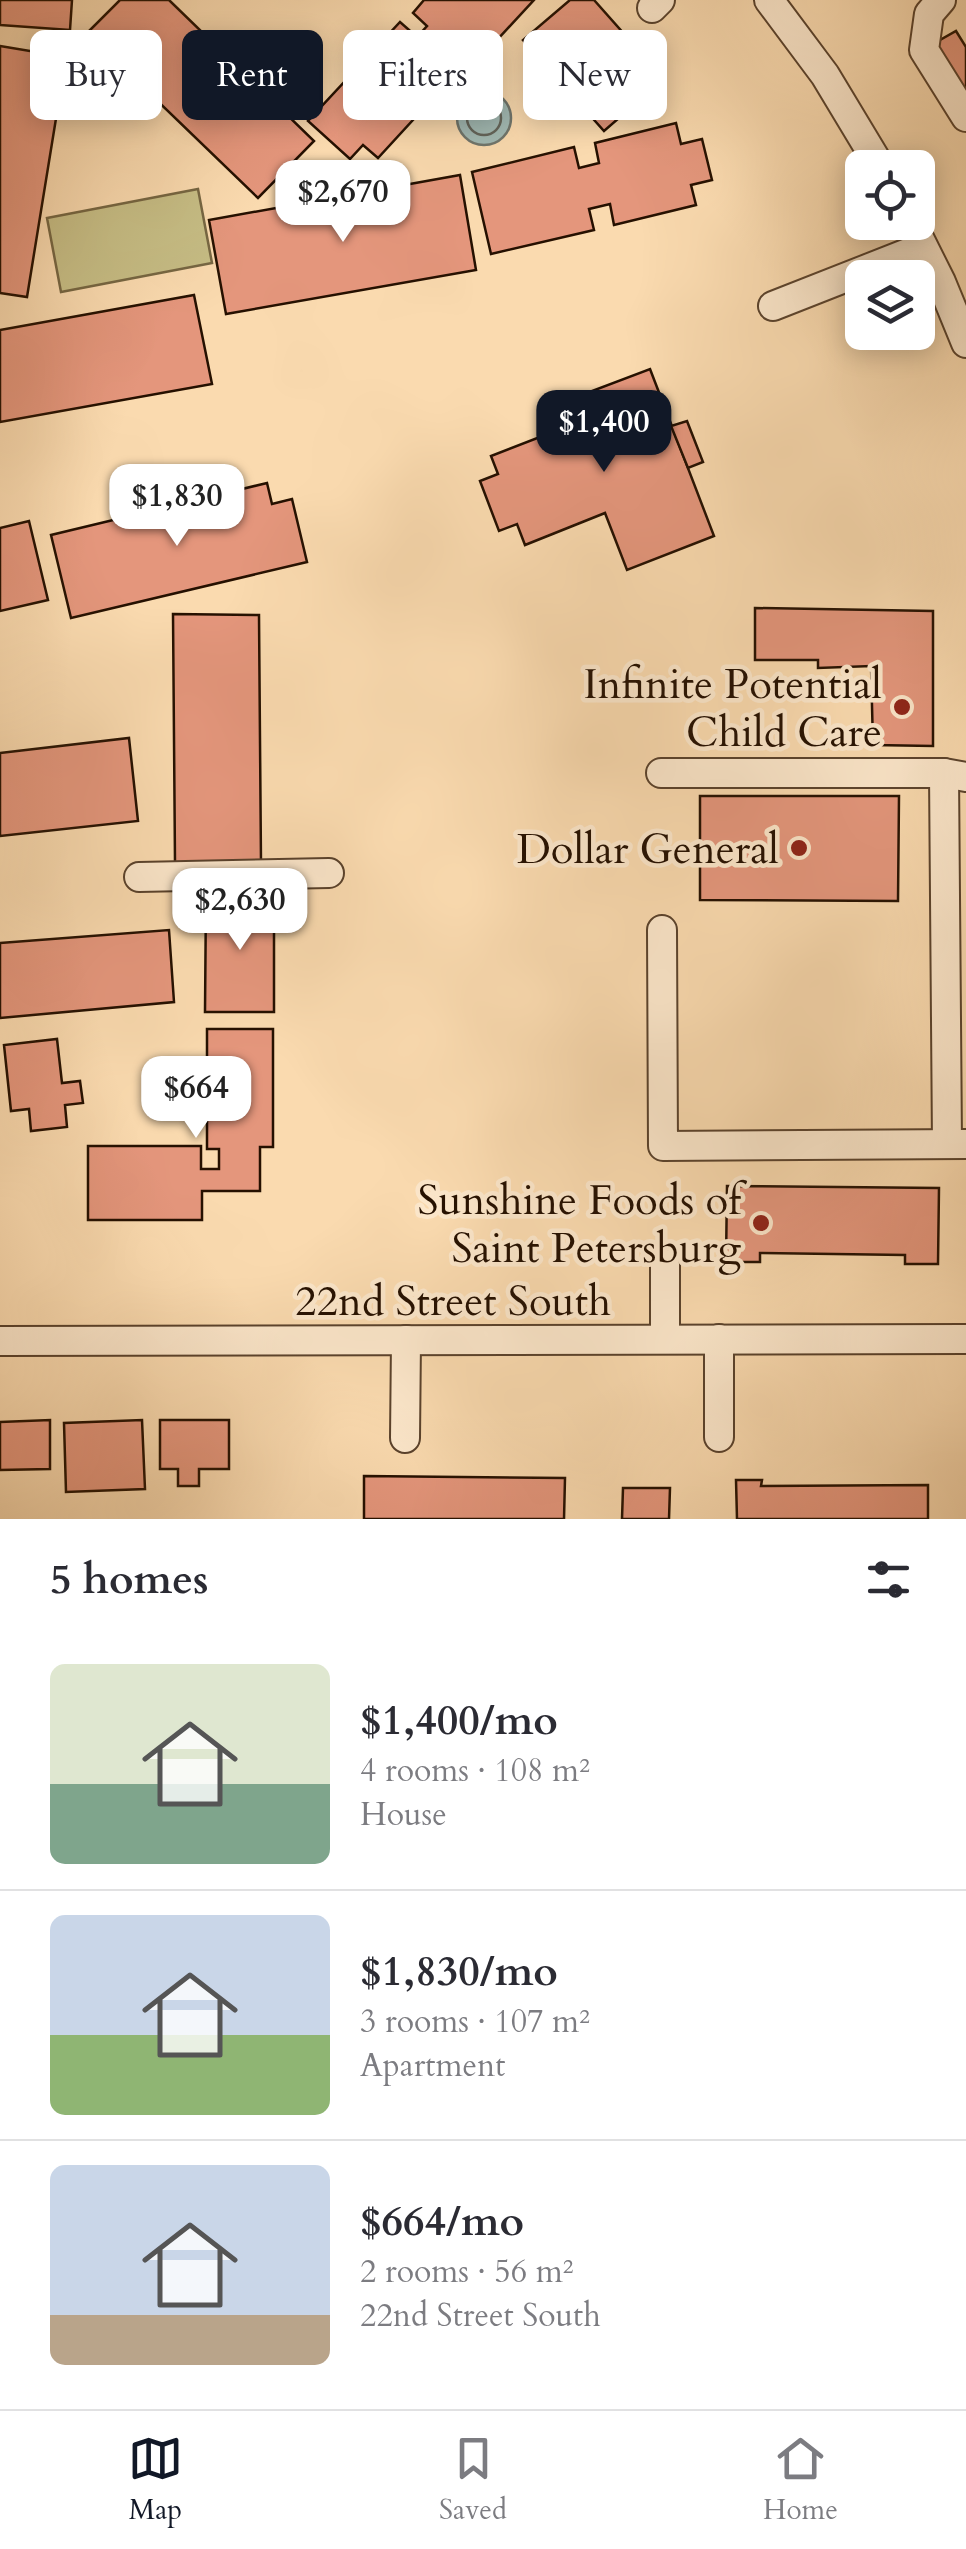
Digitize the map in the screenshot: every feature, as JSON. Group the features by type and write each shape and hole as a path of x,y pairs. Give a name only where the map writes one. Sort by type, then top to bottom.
{"street":[{"path":"769,0 825,75 870,150"},
{"path":"941,0 929,14 924,50 966,117"},
{"path":"773,306 905,240"},
{"path":"920,240 966,344"},
{"path":"661,773 955,775 956,1144 663,1146 662,930"},
{"path":"139,876 329,873"},
{"path":"665,1264 665,1340"},
{"name":"22nd Street South","path":"0,1340 966,1339"},
{"path":"405,1438 406,1340"},
{"path":"718,1437 720,1340"}],"shaded area":[{"path":"198,189 212,263 61,292 47,218"}],"water":[{"path":"503,99 509,108 509,128 494,143 474,143 459,128 457,120 503,120"}],"building":[{"path":"0,0 72,0 70,30 0,25"},
{"path":"120,0 169,0 200,30 182,30 182,120 292,120 314,141 258,198 162,105 162,30 90,30"},
{"path":"424,0 534,0 503,34 503,30 423,30 427,26 413,13"},
{"path":"570,0 594,0 621,30 535,30"},
{"path":"400,22 409,30 393,30"},
{"path":"956,31 966,47 966,91 961,93 933,44"},
{"path":"0,46 30,51 30,120 56,120 27,297 0,293"},
{"path":"343,83 343,120 413,120 378,158 363,145 350,159 308,121 323,120 323,105"},
{"path":"594,120 617,120 604,131"},
{"path":"676,123 681,144 702,139 712,180 691,185 696,205 614,225 610,204 589,209 594,230 491,254 472,172 574,147 579,168 599,163 595,143"},
{"path":"460,175 476,270 226,314 209,220"},
{"path":"194,295 212,384 0,422 0,330"},
{"path":"650,369 714,536 627,570 605,513 525,545 517,524 499,531 480,481 498,474 491,456 571,425 563,402"},
{"path":"687,421 703,462 688,468 671,426"},
{"path":"267,483 272,504 292,499 307,562 71,618 51,535"},
{"path":"29,521 48,600 0,611 0,528"},
{"name":"Infinite Potential Child Care","path":"755,608 933,611 933,746 873,745 871,666 818,668 818,660 755,660"},
{"path":"173,614 259,615 261,863 175,862"},
{"path":"129,738 138,821 0,836 0,753"},
{"name":"Dollar General","path":"700,796 899,796 898,901 700,900"},
{"path":"206,894 274,895 274,1012 205,1012"},
{"path":"169,930 174,1002 0,1018 0,943"},
{"path":"207,1029 273,1029 273,1147 260,1147 260,1191 202,1191 202,1220 88,1220 88,1146 201,1146 201,1169 219,1169 219,1149 207,1149"},
{"path":"57,1039 62,1083 80,1081 83,1103 65,1105 67,1127 31,1131 29,1109 11,1111 4,1045"},
{"path":"727,1186 939,1188 938,1264 905,1264 905,1255 760,1253 760,1262 726,1262"},
{"path":"50,1420 50,1469 0,1470 0,1422"},
{"path":"142,1420 145,1489 66,1492 64,1423"},
{"path":"160,1420 229,1420 229,1469 199,1469 199,1486 178,1486 178,1469 160,1469"},
{"path":"364,1476 565,1478 564,1519 364,1519"},
{"path":"736,1480 762,1480 761,1486 928,1485 928,1519 737,1519"},
{"path":"623,1488 670,1488 669,1519 622,1519"}],"place":[{"name":"Infinite Potential Child Care","path":"902,707"},
{"name":"Dollar General","path":"799,848"},
{"name":"Sunshine Foods of Saint Petersburg","path":"761,1223"}]}
